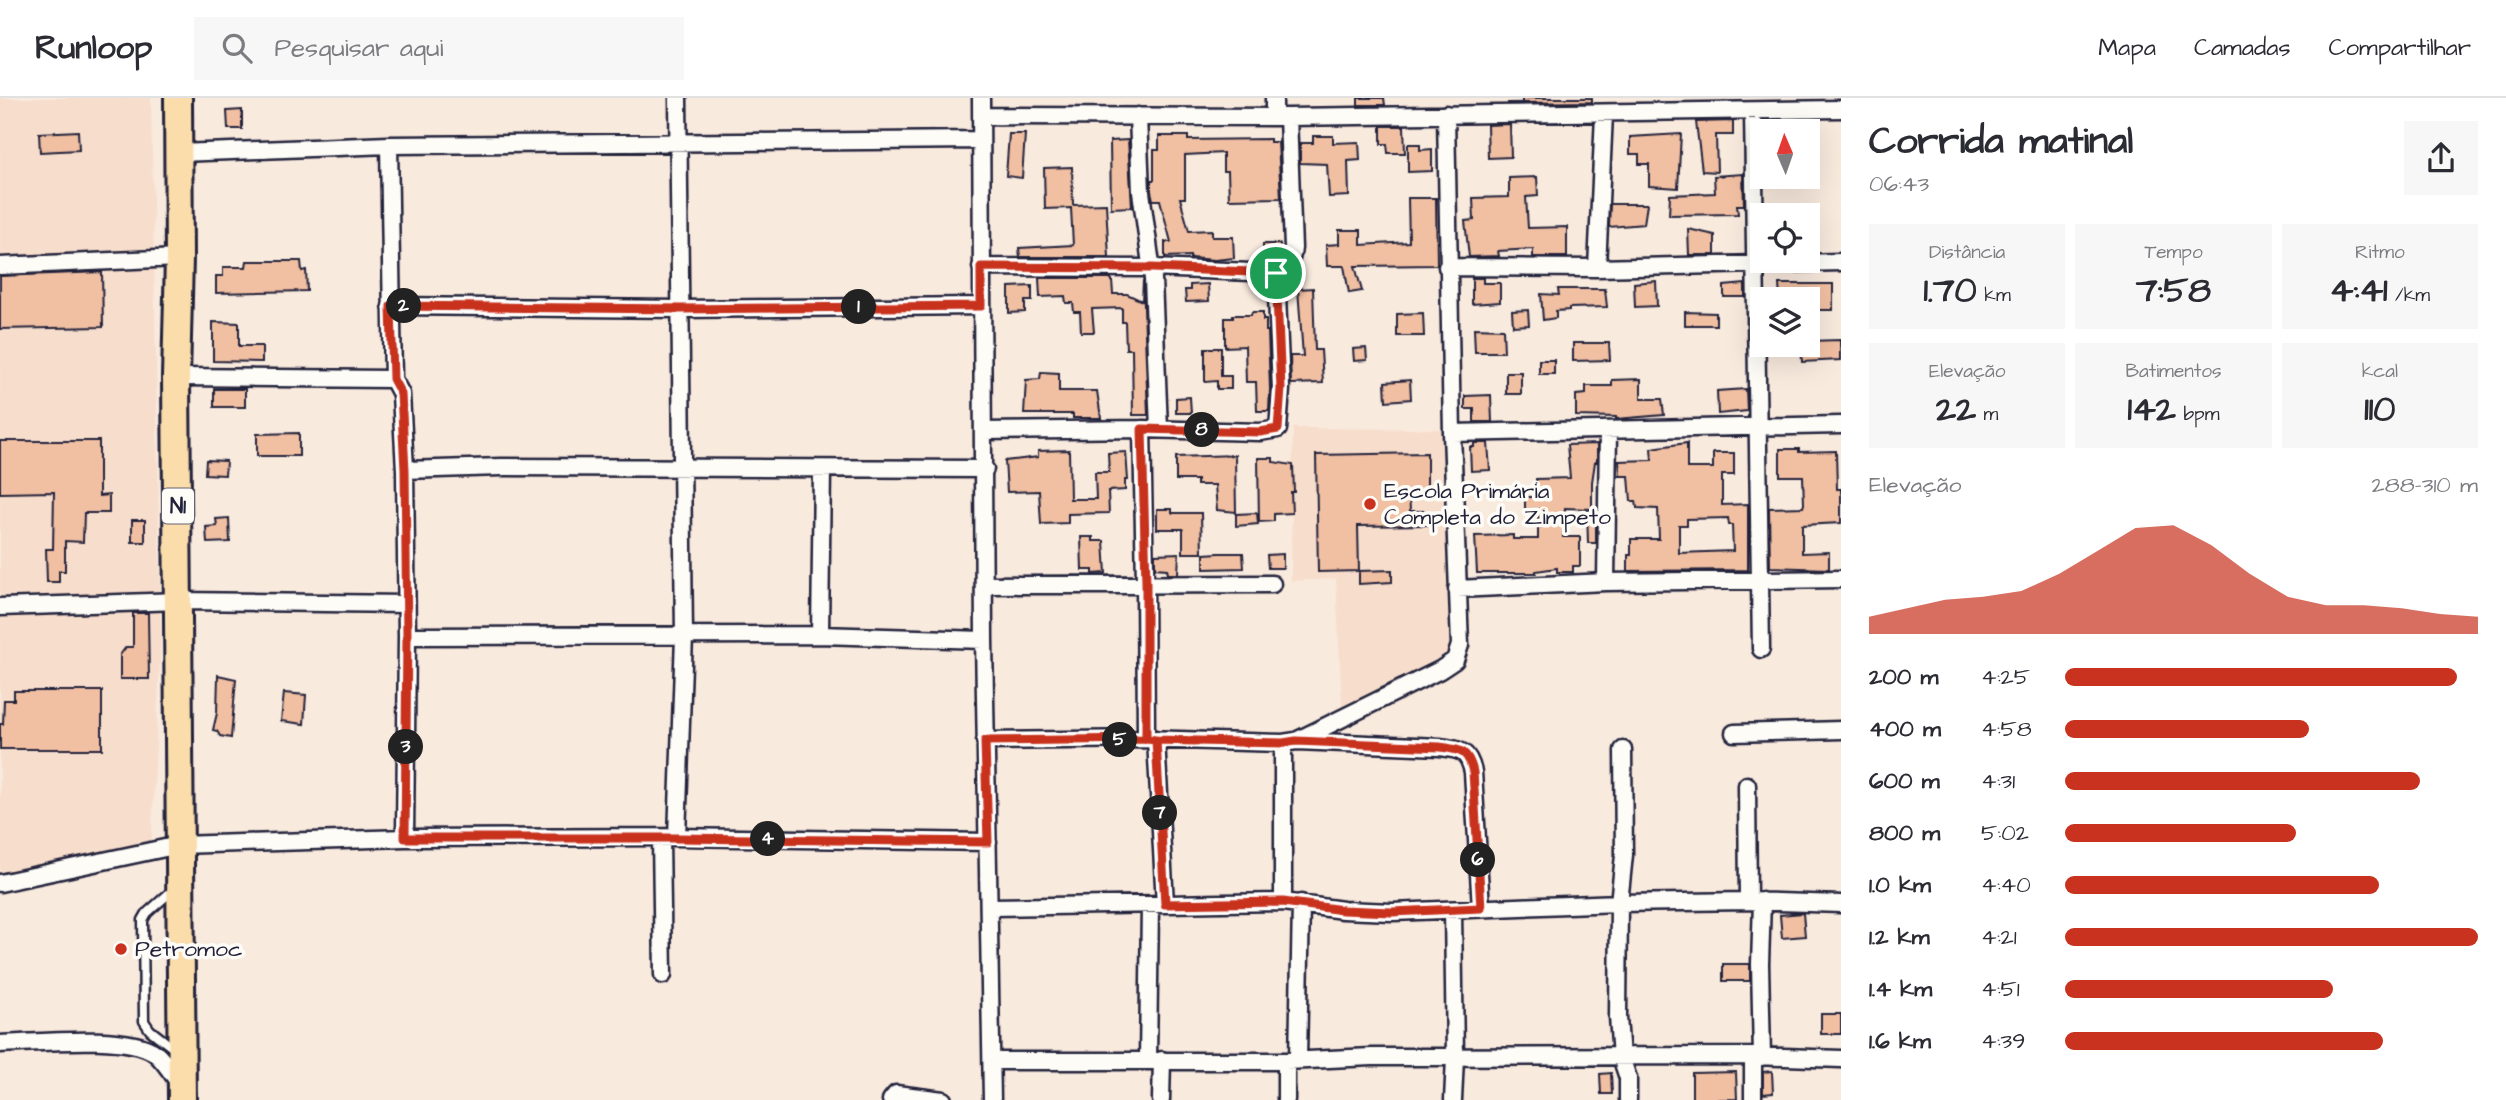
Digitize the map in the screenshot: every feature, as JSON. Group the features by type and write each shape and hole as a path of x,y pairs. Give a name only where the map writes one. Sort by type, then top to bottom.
{"highway":[{"name":"N1","path":"178,98 179,258 176,377 180,601 182,1094"}],"street":[{"path":"663,975 669,838 684,636 678,98"},
{"path":"981,98 985,741 992,1100"},
{"path":"981,267 1152,268 1276,273 1285,269 1292,259 1281,117 1274,98"},
{"path":"981,116 1281,117 1427,106 1446,114 1841,109"},
{"path":"1753,112 1755,203"},
{"path":"1289,742 1440,670 1455,660 1461,645 1447,267 1446,114"},
{"path":"1597,268 1604,114"},
{"path":"1138,116 1142,205 1152,268 1158,429"},
{"path":"178,153 389,145 980,140"},
{"path":"389,145 393,379 401,394 405,470 405,838"},
{"path":"0,267 179,258"},
{"path":"1820,262 1841,262"},
{"path":"1447,267 1597,268 1750,263"},
{"path":"983,431 1158,429 1260,432 1278,429 1281,389 1276,273"},
{"path":"1756,273 1761,649"},
{"path":"391,306 681,309 981,306"},
{"path":"176,377 393,379"},
{"path":"1452,433 1841,425"},
{"path":"1142,429 1158,905 1155,1060 1161,1100"},
{"path":"1606,582 1608,431"},
{"path":"405,470 501,467 985,469"},
{"path":"820,635 821,469"},
{"path":"1457,589 1606,582 1841,579"},
{"path":"984,585 1272,584"},
{"path":"0,607 180,601 407,604"},
{"path":"407,636 820,635 984,639"},
{"path":"1734,733 1841,730"},
{"path":"985,741 1151,739 1440,747 1458,750 1466,754 1473,772 1481,908"},
{"path":"1283,902 1289,742"},
{"path":"1623,750 1624,855 1619,903 1618,1017 1628,1100"},
{"path":"1747,785 1760,964 1758,1056 1753,1100"},
{"path":"0,883 179,845 405,838 988,842"},
{"path":"990,907 1283,902 1343,910 1392,912 1619,903 1755,901 1841,904"},
{"path":"1286,1100 1292,1061 1301,903"},
{"path":"1453,910 1453,1100"},
{"path":"0,1044 105,1041 130,1043 155,1053 182,1094"},
{"path":"992,1062 1292,1061 1372,1056 1758,1056 1841,1059"},
{"path":"891,1100 896,1094 943,1100"}],"lane":[{"path":"181,884 152,908 143,920 144,1021 150,1030 182,1055"}],"shaded area":[{"path":"0,98 151,98 161,637 151,851 0,877"},
{"name":"Escola Primária Completa do Zimpeto","path":"1293,428 1446,429 1451,659 1342,707 1336,579 1291,581"}],"building":[{"path":"1358,98 1384,98 1385,105 1358,105"},
{"path":"1522,98 1592,98 1592,102 1522,103"},
{"path":"242,110 242,129 228,129 227,111"},
{"path":"1733,121 1733,135 1716,135 1717,172 1702,171 1696,122"},
{"path":"1510,124 1511,157 1488,158 1487,125"},
{"path":"1381,126 1404,126 1405,153 1388,153 1387,144 1381,144"},
{"path":"78,131 79,150 40,152 39,133"},
{"path":"1009,134 1025,134 1022,178 1006,176"},
{"path":"1681,134 1678,188 1649,186 1649,164 1639,164 1639,154 1630,154 1630,137"},
{"path":"1159,136 1188,136 1188,140 1270,139 1270,142 1278,142 1281,198 1229,199 1228,171 1223,171 1223,153 1185,155 1185,198 1180,198 1189,231 1212,230 1212,237 1233,237 1234,258 1215,260 1190,256 1165,257 1165,242 1171,242 1160,200 1153,200 1151,191 1151,180 1154,180 1154,150 1159,150"},
{"path":"1313,136 1333,136 1333,143 1359,142 1360,160 1348,161 1349,196 1329,197 1327,164 1300,163 1300,143 1313,143"},
{"path":"1128,140 1132,207 1111,208 1110,141"},
{"path":"1408,144 1420,144 1420,150 1432,149 1432,171 1408,172"},
{"path":"1072,167 1073,205 1106,204 1109,257 1020,257 1019,248 1073,245 1071,208 1045,209 1044,168"},
{"path":"1743,174 1744,205 1737,205 1738,214 1669,215 1670,195 1715,193 1714,176"},
{"path":"1537,177 1538,196 1526,197 1528,228 1567,227 1567,257 1533,257 1533,249 1498,251 1499,256 1469,257 1465,221 1474,220 1473,198 1509,197 1509,178"},
{"path":"1408,198 1436,198 1437,265 1355,266 1362,291 1349,293 1344,266 1327,266 1326,245 1339,244 1339,230 1361,230 1361,245 1409,242"},
{"path":"1610,204 1647,204 1644,224 1609,227"},
{"path":"1688,229 1715,235 1715,255 1689,255"},
{"path":"1263,244 1280,244 1279,258 1263,259"},
{"path":"247,261 301,261 302,271 306,270 307,291 216,293 216,276 223,276 223,267 246,267"},
{"path":"102,272 103,327 0,329 0,276"},
{"path":"1039,278 1110,278 1113,294 1127,294 1142,301 1143,280 1148,415 1133,415 1132,349 1126,349 1122,308 1092,309 1094,332 1081,332 1080,312 1074,312 1073,303 1066,303 1065,296 1040,297"},
{"path":"1472,278 1483,278 1483,283 1500,283 1500,302 1472,304"},
{"path":"1656,281 1657,306 1635,307 1634,283"},
{"path":"1208,284 1209,301 1186,302 1185,290 1190,290 1190,285"},
{"path":"1745,284 1745,297 1724,297 1724,286"},
{"path":"1779,284 1833,284 1833,310 1820,310 1820,287 1779,287"},
{"path":"1032,286 1032,301 1025,301 1025,312 1009,313 1009,287"},
{"path":"1313,288 1315,350 1321,350 1323,383 1291,384 1290,356 1303,356 1298,289"},
{"path":"1558,289 1605,289 1607,307 1569,308 1556,311 1556,318 1543,320 1541,294 1559,295"},
{"path":"1528,310 1529,325 1513,326 1512,311"},
{"path":"1252,312 1263,312 1268,331 1269,411 1257,411 1256,382 1246,382 1245,346 1225,347 1225,318 1251,315"},
{"path":"1685,312 1716,313 1716,325 1685,325"},
{"path":"1423,313 1424,336 1397,336 1397,314"},
{"path":"213,322 239,323 239,346 262,346 262,362 213,361"},
{"path":"1474,328 1503,329 1504,352 1475,352"},
{"path":"1840,340 1840,360 1802,362 1802,357 1820,357 1820,341"},
{"path":"1573,343 1609,343 1610,360 1573,361"},
{"path":"1205,348 1221,348 1221,376 1231,376 1231,389 1217,389 1217,381 1205,382"},
{"path":"1366,348 1367,360 1354,361 1353,349"},
{"path":"1539,360 1554,360 1554,374 1539,374"},
{"path":"1041,372 1059,373 1059,391 1097,391 1101,418 1073,418 1073,414 1024,414 1026,380 1040,379"},
{"path":"1506,372 1521,372 1521,394 1506,394"},
{"path":"1641,379 1641,399 1662,399 1664,415 1616,419 1576,416 1576,395 1586,394 1586,386 1612,386 1612,380"},
{"path":"1410,380 1411,399 1386,401 1385,382"},
{"path":"214,389 245,389 245,407 214,407"},
{"path":"1746,389 1747,411 1718,414 1717,391"},
{"path":"1491,395 1492,422 1474,422 1474,409 1465,409 1465,396"},
{"path":"1190,397 1191,413 1176,413 1176,398"},
{"path":"299,433 299,456 257,456 257,434"},
{"path":"0,441 99,441 99,496 109,495 109,513 84,513 83,542 65,541 65,571 59,571 59,582 47,582 46,549 53,549 54,492 0,493"},
{"path":"1474,443 1488,443 1490,470 1471,471 1470,447 1474,447"},
{"path":"1687,443 1687,468 1713,468 1713,453 1734,453 1734,475 1722,475 1722,505 1748,504 1748,570 1628,571 1631,539 1659,539 1658,509 1637,508 1636,501 1631,501 1629,476 1620,476 1619,461 1652,460 1651,448","holes":["1728,518 1729,525 1732,525 1733,551 1679,553 1679,525 1687,525 1687,519"]},
{"path":"1597,444 1592,509 1565,508 1563,537 1580,537 1580,566 1573,566 1573,572 1557,572 1557,568 1536,573 1477,573 1475,536 1513,535 1513,539 1538,539 1538,509 1525,510 1525,497 1537,497 1536,479 1570,478 1567,445"},
{"path":"1780,449 1799,449 1799,452 1836,451 1837,489 1841,489 1841,523 1802,525 1802,553 1829,552 1829,569 1770,567 1769,508 1803,507 1804,504 1803,476 1780,476"},
{"path":"1069,450 1070,499 1096,499 1095,472 1109,472 1108,453 1126,452 1128,480 1125,480 1125,490 1108,491 1109,513 1068,514 1068,523 1041,524 1039,491 1007,492 1005,461 1038,457 1038,451"},
{"path":"1427,453 1427,490 1409,491 1410,511 1428,511 1428,525 1358,526 1359,571 1318,572 1316,455"},
{"path":"1235,455 1236,512 1217,510 1215,485 1197,485 1197,480 1176,480 1176,457"},
{"path":"1258,458 1273,458 1273,462 1293,465 1292,513 1274,514 1274,521 1259,522"},
{"path":"206,460 226,461 225,475 205,474"},
{"path":"1157,509 1172,509 1172,513 1201,513 1202,553 1183,553 1183,529 1157,529"},
{"path":"1587,510 1596,510 1596,543 1588,543"},
{"path":"1257,513 1258,524 1236,526 1236,514"},
{"path":"229,518 230,542 207,543 206,527 217,526 216,519"},
{"path":"132,520 145,520 145,542 132,542"},
{"path":"1081,537 1104,541 1106,573 1093,574 1093,570 1082,570"},
{"path":"1179,553 1178,574 1168,574 1167,569 1155,568 1155,554"},
{"path":"1243,553 1244,568 1204,569 1204,554"},
{"path":"1283,554 1283,568 1268,568 1267,555"},
{"path":"1392,570 1392,582 1359,584 1359,571"},
{"path":"133,613 148,613 149,679 120,679 120,655 126,647 133,647"},
{"path":"218,675 236,679 231,738 220,736 213,730 217,713"},
{"path":"14,691 102,691 102,749 0,749 4,700 14,700"},
{"path":"284,693 306,695 304,724 281,721"},
{"path":"1803,913 1805,936 1782,938 1780,915"},
{"path":"1723,964 1750,964 1750,981 1723,981"},
{"path":"1821,1014 1841,1014 1841,1034 1821,1034"},
{"path":"1772,1071 1773,1093 1763,1094 1763,1072"},
{"path":"1736,1072 1737,1099 1692,1100 1692,1073"},
{"path":"1611,1073 1612,1094 1601,1094 1600,1074"}],"place":[{"name":"Escola Primária Completa do Zimpeto","path":"1370,504"},
{"name":"Petromoc","path":"121,949"}],"route":[{"path":"1276,273 1152,268 981,267 981,306 681,309 391,306 393,379 401,394 405,470 405,838 988,842 985,741 1146,739 1440,747 1462,751 1470,760 1473,772 1481,908 1392,912 1343,910 1283,902 1165,904 1156,740 1146,739 1142,429 1260,432 1278,429 1281,389 1276,273"}]}
